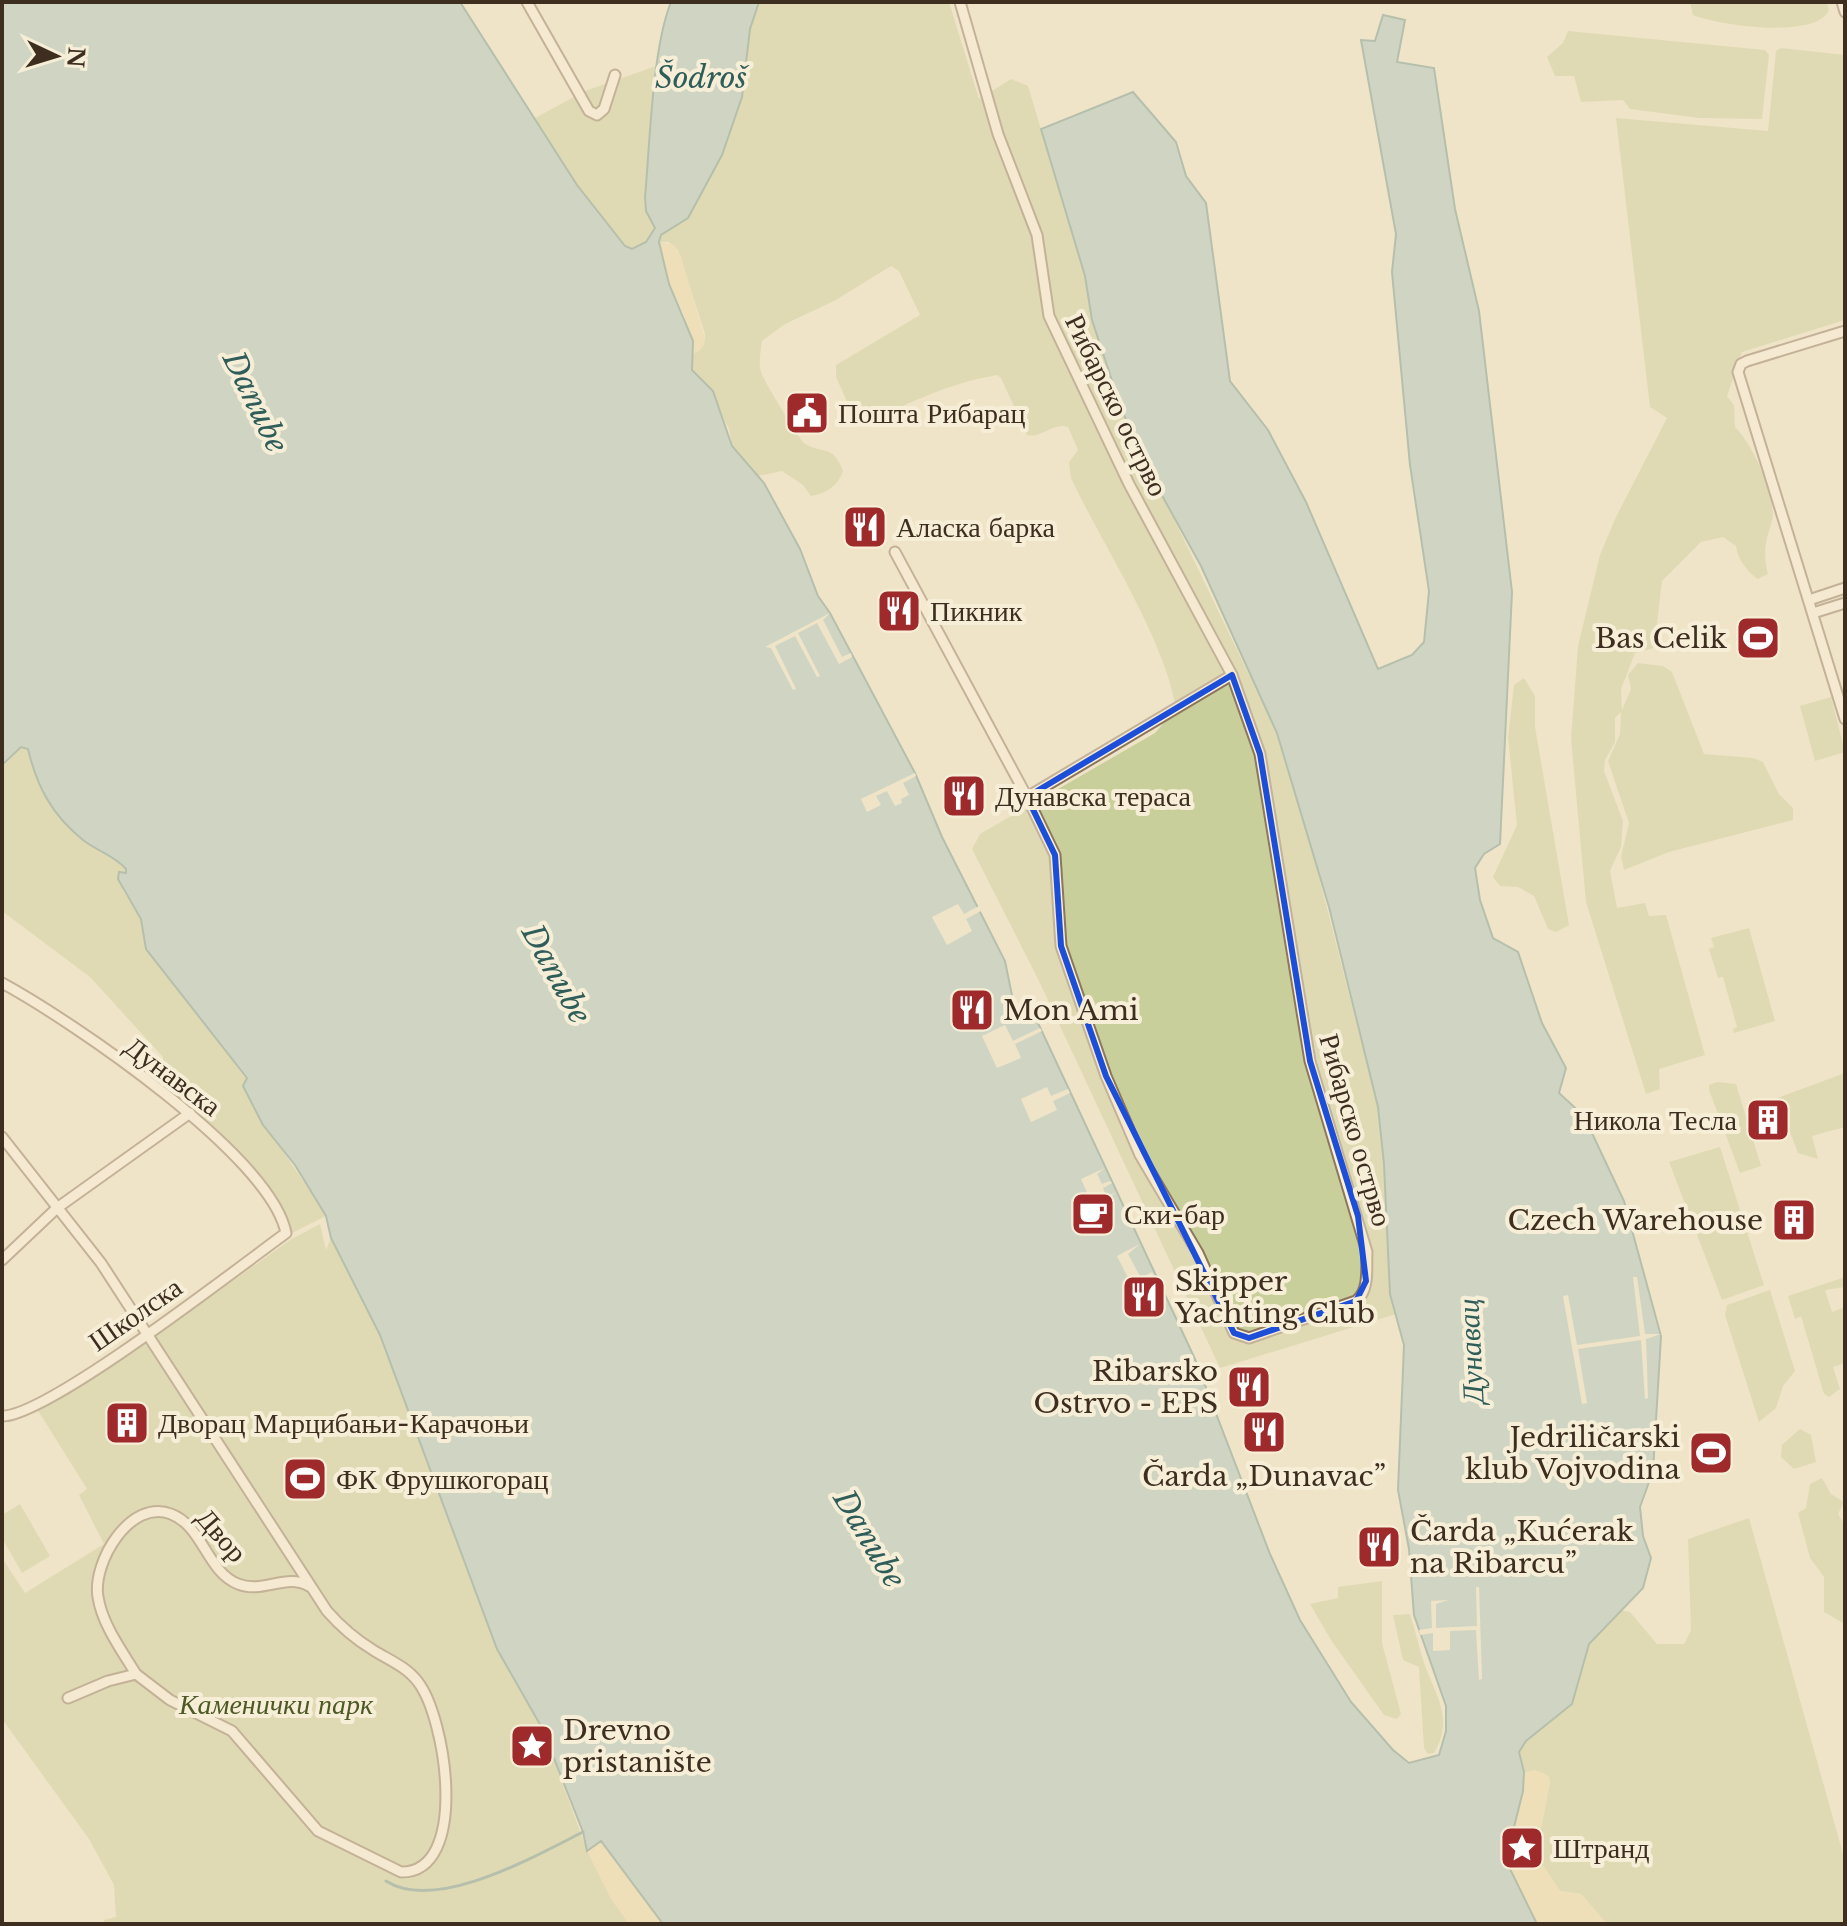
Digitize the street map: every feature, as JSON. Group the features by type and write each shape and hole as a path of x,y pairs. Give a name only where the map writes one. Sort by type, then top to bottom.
{"street":[{"path":"527,2 589,111 597,115 604,109 615,75"},
{"name":"Рибарско острво","path":"960,2 998,134 1037,235 1049,316 1129,484 1232,675 1260,754 1310,1061 1367,1252 1363,1296 1356,1301 1249,1338 1241,1337 1231,1328 1203,1264 1140,1155 1106,1076 1061,946 1055,855 1027,797"},
{"path":"1842,2 1845,12"},
{"path":"1845,331 1747,361 1739,368 1845,719"},
{"path":"895,552 1027,797 1232,675"},
{"path":"1809,600 1845,588"},
{"path":"1813,613 1845,603"},
{"name":"Дунавска","path":"2,983 32,1000 190,1113 218,1137 277,1207 286,1233"},
{"path":"2,1260 57,1208 190,1113"},
{"name":"Двор","path":"2,1137 101,1263 309,1586 341,1627 412,1674 426,1694 441,1747 446,1811 443,1830 427,1866 413,1872 401,1872 318,1831 232,1731 170,1700 136,1674 102,1614 97,1587 102,1568 119,1534 140,1515 166,1512 178,1517 223,1573 243,1586 262,1588 294,1581 309,1586"},
{"name":"Школска","path":"2,1416 25,1411 146,1335 286,1233"},
{"path":"68,1698 108,1681 136,1674"}],"highlighted area":[{"path":"1232,675 1260,754 1310,1061 1358,1216 1366,1281 1356,1301 1249,1338 1234,1333 1106,1076 1061,946 1055,855 1027,797"}],"green space":[{"path":"759,2 949,2 979,99 1011,79 1028,86 1085,276 1092,320 1122,411 1277,733 1309,838 1378,1107 1390,1294 1396,1314 1220,1368 1038,979 972,849 980,834 1155,733 1176,709 1170,682 1146,623 1071,478 1069,462 1078,450 1068,427 1027,435 997,375 947,388 868,422 854,417 836,377 836,365 920,315 899,271 891,266 836,300 785,324 762,341 761,372 789,421 804,443 831,453 843,471 835,485 827,491 811,496 803,485 782,471 758,476 732,446 729,429 706,384 693,373 691,358 705,339 705,334 678,250 669,242 659,242 661,235 688,218 722,155 742,97 750,29"},
{"path":"1690,2 1827,2 1829,10 1820,19 1806,25 1765,28 1723,23 1693,15"},
{"path":"1568,31 1765,50 1769,55 1762,119 1699,118 1630,109 1623,100 1581,102 1574,76 1555,76 1547,57 1563,43"},
{"path":"1781,48 1845,55 1845,320 1742,352 1727,396 1734,405 1735,427 1763,473 1772,502 1773,515 1765,548 1768,574 1758,579 1754,576 1741,560 1736,546 1723,537 1701,542 1662,581 1654,648 1635,653 1621,689 1622,710 1631,689 1628,675 1638,663 1663,666 1672,672 1704,754 1753,758 1763,762 1779,794 1793,808 1793,820 1669,852 1624,870 1621,857 1629,823 1608,761 1620,734 1621,712 1615,718 1615,742 1605,760 1604,771 1623,821 1621,847 1610,871 1617,908 1645,903 1649,916 1666,915 1705,1055 1659,1069 1660,1089 1646,1094 1586,902 1571,739 1578,646 1600,555 1667,418 1650,407 1616,118 1768,131 1776,51"},
{"path":"659,65 645,197 655,228 646,242 632,249 625,246 577,185 535,118 585,91"},
{"path":"1524,678 1535,696 1535,727 1569,925 1556,932 1548,929 1534,896 1518,887 1500,886 1493,877 1517,825 1508,737 1514,685"},
{"path":"1831,697 1845,752 1815,761 1800,706"},
{"path":"21,747 28,749 41,788 63,821 83,840 126,869 122,889 141,919 146,949 247,1079 243,1086 252,1103 326,1216 292,1233 252,1172 163,1086 163,1057 90,977 2,911 2,765"},
{"path":"1749,928 1775,1021 1734,1033 1733,1029 1737,1027 1723,977 1718,978 1709,949 1714,947 1711,938"},
{"path":"1845,1073 1845,1127 1812,1136 1818,1159 1798,1153 1777,1098"},
{"path":"1717,1082 1736,1084 1761,1166 1740,1173 1709,1090 1709,1085"},
{"path":"1720,1147 1764,1285 1722,1300 1669,1162"},
{"name":"Каменички парк","path":"320,1224 326,1250 331,1238 380,1335 497,1649 542,1728 587,1850 663,1924 104,1924 104,1920 116,1917 114,1885 89,1839 2,1719 2,1558 25,1593 104,1544 79,1495 87,1489 37,1409 151,1339 290,1240"},
{"path":"1845,1277 1845,1287 1825,1290 1832,1312 1845,1307 1845,1363 1833,1367 1840,1389 1829,1397 1824,1394 1801,1316 1795,1319 1788,1296"},
{"path":"1770,1290 1795,1371 1783,1386 1776,1408 1759,1422 1725,1315 1727,1305"},
{"path":"1800,1429 1811,1435 1816,1462 1794,1469 1781,1457 1782,1445"},
{"path":"1822,1478 1831,1494 1844,1502 1838,1514 1845,1525 1845,1624 1824,1612 1824,1577 1810,1558 1798,1513 1806,1508 1810,1484"},
{"path":"20,1504 50,1556 22,1573 2,1538 2,1515"},
{"path":"1749,1518 1845,1861 1845,1924 1607,1924 1581,1894 1560,1891 1536,1855 1550,1782 1543,1773 1524,1772 1519,1752 1526,1741 1572,1704 1583,1655 1595,1635 1619,1610 1630,1612 1657,1644 1684,1644 1691,1630 1688,1539"},
{"path":"1382,1581 1382,1643 1401,1714 1397,1719 1384,1715 1331,1640 1310,1604 1338,1598 1338,1587"},
{"path":"1410,1614 1443,1718 1440,1741 1434,1753 1428,1754 1424,1748 1419,1667 1403,1660 1393,1615"}],"sand":[{"path":"659,242 674,245 681,257 705,339 702,348 692,354 684,314 669,284"},
{"name":"Штранд","path":"1535,1770 1549,1776 1550,1782 1536,1855 1560,1891 1581,1894 1607,1924 1537,1924 1519,1890 1511,1872 1508,1844 1524,1772"},
{"path":"600,1840 663,1924 629,1924 611,1899 587,1851"}],"water":[{"path":"2,2 460,2 577,185 625,246 632,249 646,242 655,228 646,211 645,197 650,124 660,45 671,2 759,2 750,29 742,97 722,155 688,218 661,235 659,242 669,284 693,341 692,370 713,391 732,446 764,483 800,549 818,596 915,773 942,837 1005,961 1014,1005 1038,1023 1195,1359 1270,1554 1300,1620 1351,1702 1393,1750 1409,1763 1439,1755 1446,1731 1446,1706 1414,1615 1409,1549 1398,1490 1404,1345 1390,1294 1378,1107 1329,907 1277,733 1201,566 1159,490 1122,411 1092,320 1085,276 1041,129 1133,92 1176,142 1186,176 1206,203 1230,381 1268,430 1306,502 1378,669 1412,655 1424,642 1429,591 1410,465 1392,272 1396,234 1361,40 1375,41 1383,15 1405,20 1397,62 1434,68 1455,209 1479,311 1512,592 1500,844 1484,854 1475,868 1480,900 1493,938 1518,952 1542,1023 1566,1068 1559,1093 1584,1116 1624,1201 1661,1336 1653,1471 1640,1507 1643,1536 1651,1558 1643,1588 1589,1644 1572,1704 1526,1741 1519,1752 1524,1772 1523,1791 1508,1851 1510,1869 1537,1924 663,1924 601,1841 587,1851 583,1832 542,1728 497,1649 380,1335 331,1238 326,1216 295,1165 263,1125 243,1086 247,1078 146,949 141,919 118,879 119,872 126,873 126,869 83,840 54,810 41,788 28,749 21,747 2,765"}],"pier":[{"path":"830,613 823,620 842,657 851,653 852,657 839,664 817,623 798,633 820,676 817,677 795,636 775,646 796,689 793,690 771,648 765,647"},
{"path":"915,773 916,776 903,783 909,795 901,799 902,803 895,806 887,791 876,796 881,805 867,812 861,799"},
{"path":"958,904 964,914 979,906 981,911 966,919 972,931 947,945 932,917"},
{"path":"1005,1025 1013,1041 1040,1028 1042,1031 1015,1044 1021,1058 997,1068 982,1036"},
{"path":"1047,1087 1051,1096 1068,1089 1070,1093 1053,1101 1057,1110 1031,1122 1021,1099"},
{"path":"1105,1168 1097,1174 1102,1184 1112,1183 1103,1188 1106,1196 1116,1193 1101,1201 1108,1217 1086,1227 1078,1211 1100,1199 1091,1201 1081,1179"},
{"name":"Skipper Yachting Club","path":"1140,1244 1128,1254 1141,1278 1152,1272 1154,1276 1143,1282 1158,1312 1148,1317 1117,1256"},
{"path":"1633,1277 1637,1277 1645,1334 1661,1334 1646,1339 1648,1398 1645,1399 1641,1340 1578,1349 1587,1403 1582,1404 1563,1296 1568,1295 1577,1345 1640,1336"},
{"path":"1476,1587 1479,1587 1482,1679 1479,1680 1476,1630 1450,1631 1450,1650 1433,1651 1433,1633 1420,1635 1419,1630 1432,1628 1431,1601 1448,1600 1436,1604 1436,1628 1477,1626"}],"waterway":[{"path":"386,1881 407,1889 431,1890 458,1886 513,1866 583,1832"}],"place":[{"name":"Пошта Рибарац","path":"807,413"},
{"name":"Аласка барка","path":"865,527"},
{"name":"Пикник","path":"899,611"},
{"name":"Bas Celik","path":"1758,638"},
{"name":"Дунавска тераса","path":"964,796"},
{"name":"Mon Ami","path":"972,1010"},
{"name":"Никола Тесла","path":"1768,1120"},
{"name":"Ски-бар","path":"1093,1214"},
{"name":"Czech Warehouse","path":"1794,1220"},
{"name":"Skipper Yachting Club","path":"1144,1297"},
{"name":"Ribarsko Ostrvo - EPS","path":"1249,1387"},
{"name":"Дворац Марцибањи-Карачоњи","path":"127,1423"},
{"name":"Čarda „Dunavac”","path":"1264,1432"},
{"name":"Jedriličarski klub Vojvodina","path":"1711,1453"},
{"name":"ФК Фрушкогорац","path":"305,1479"},
{"name":"Čarda „Kućerak na Ribarcu”","path":"1379,1547"},
{"name":"Drevno pristanište","path":"532,1746"},
{"name":"Штранд","path":"1522,1848"}],"water label":[{"name":"Šodroš","path":"701,78"},
{"name":"Danube","path":"255,402"},
{"name":"Danube","path":"556,974"},
{"name":"Дунавац","path":"1471,1351"},
{"name":"Danube","path":"869,1539"}]}
